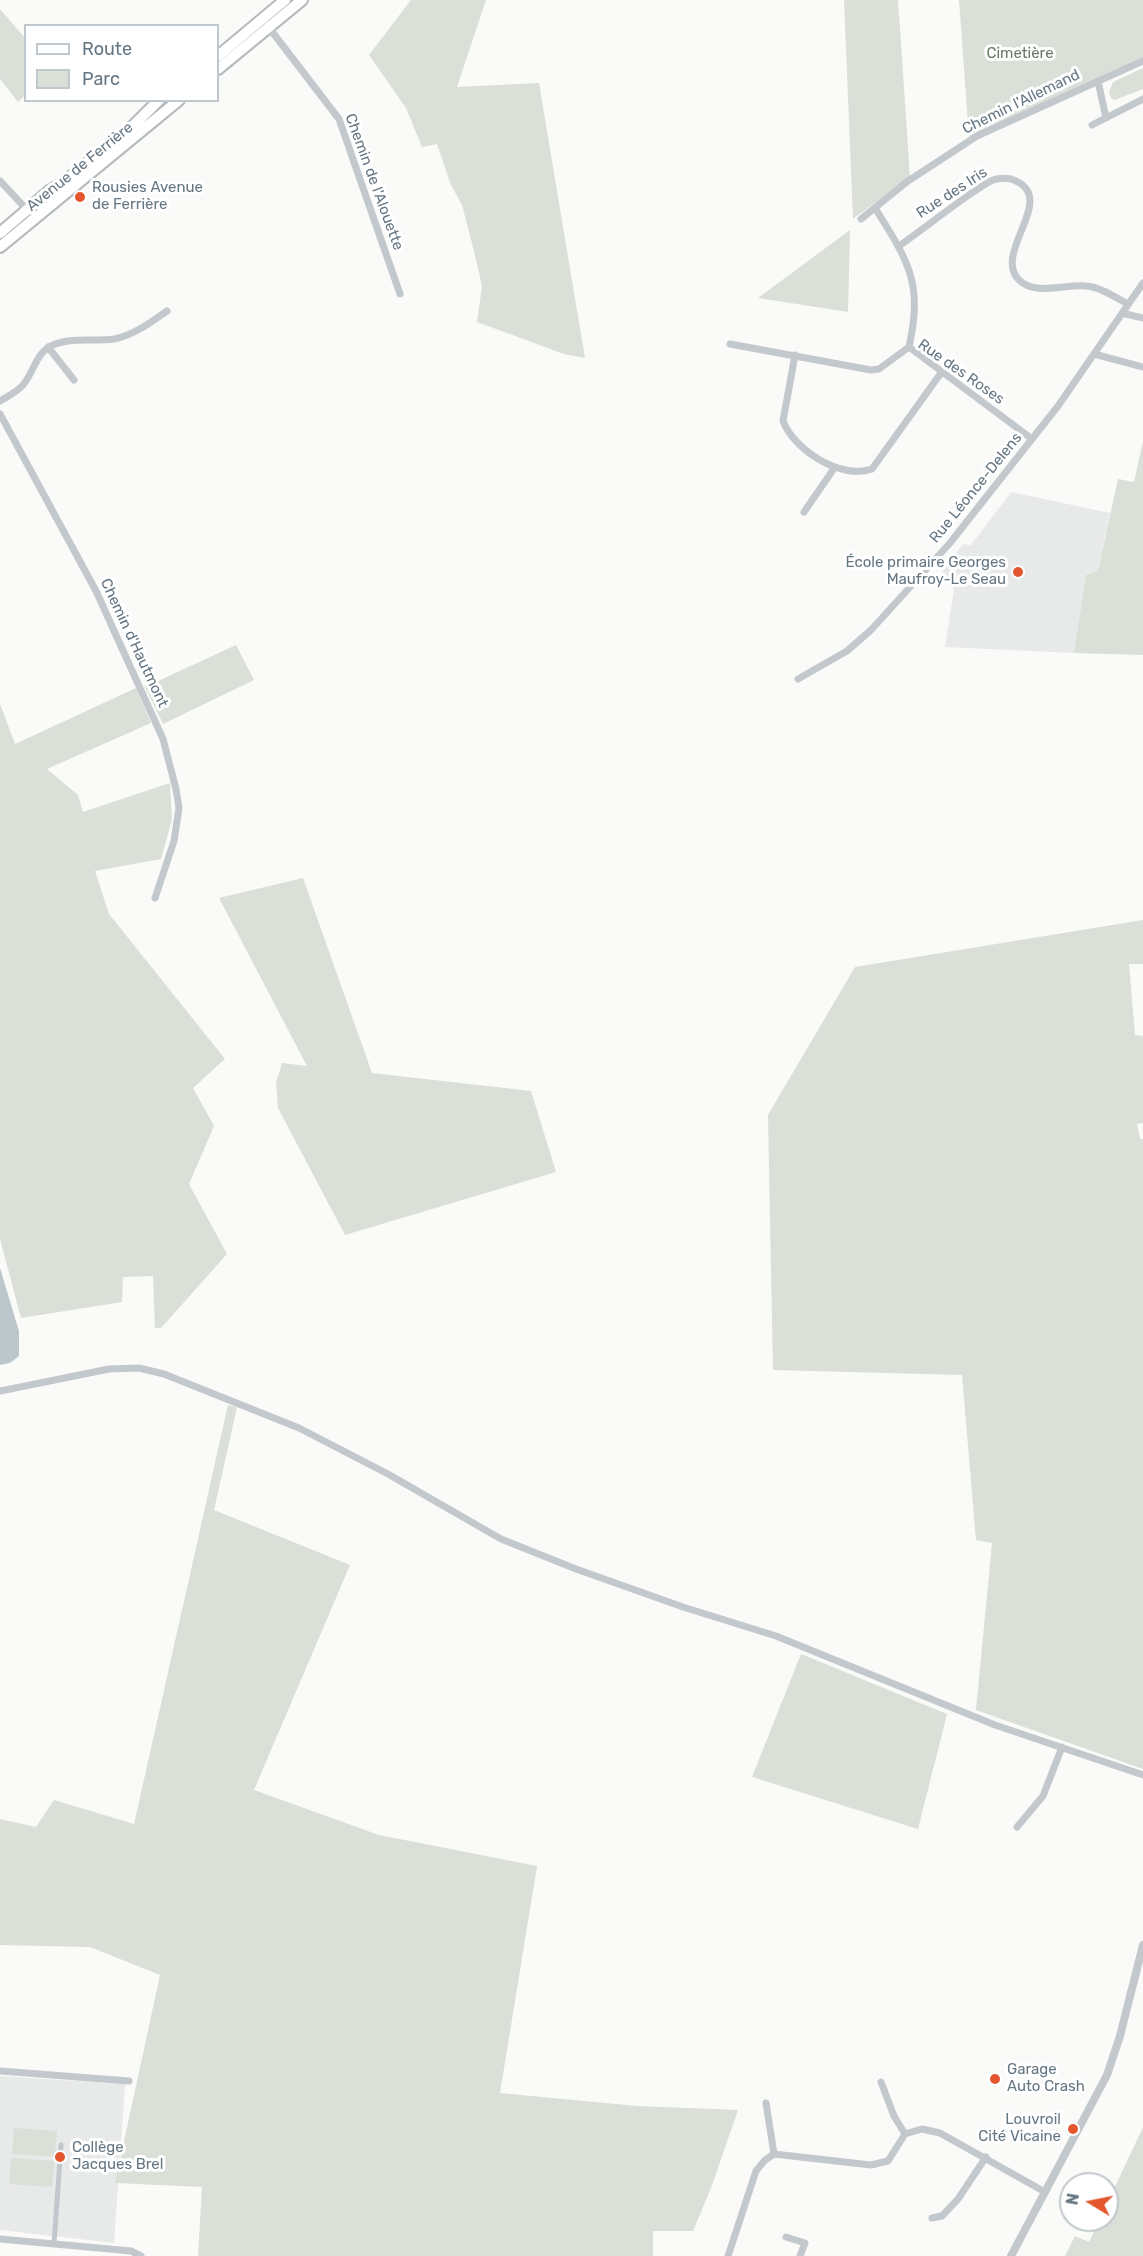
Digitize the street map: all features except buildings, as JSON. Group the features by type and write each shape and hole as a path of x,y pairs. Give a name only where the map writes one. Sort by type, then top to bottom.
{"main road":[{"path":"219,68 285,0"},
{"path":"219,55 265,22 302,0"},
{"name":"Avenue de Ferrière","path":"0,233 29,214 157,102"},
{"name":"Avenue de Ferrière","path":"0,247 29,214 41,213 177,102"}],"street":[{"name":"Chemin de l'Alouette","path":"265,22 339,119 400,294"},
{"name":"Chemin l'Allemand","path":"861,219 908,181 977,136 1143,61"},
{"path":"1098,81 1106,118"},
{"path":"1092,125 1143,99"},
{"name":"Rue des Iris","path":"899,246 994,179 1007,178 1017,181 1026,190 1030,200 1030,210 1012,256 1012,267 1020,282 1035,287 1086,286 1096,288 1128,304"},
{"path":"0,181 29,214"},
{"path":"875,208 899,246 911,272 915,320 909,347"},
{"name":"Rue Léonce-Delens","path":"798,679 847,651 870,630 950,543 1032,439 1143,283"},
{"path":"0,401 22,386 48,347 68,341 113,339 126,336 167,311"},
{"path":"1122,313 1143,318"},
{"name":"Rue des Roses","path":"730,344 871,370 879,369 909,347 1032,439"},
{"path":"48,347 74,380"},
{"path":"1094,354 1143,367"},
{"path":"795,356 783,421 787,431 821,462 864,472 872,469 941,373"},
{"name":"Chemin d'Hautmont","path":"0,414 96,591 163,739 179,808 174,842 155,898"},
{"path":"804,512 835,467"},
{"path":"0,1391 109,1369 139,1368 164,1374 299,1428 388,1474 501,1539 619,1585 776,1635 995,1725 1143,1775"},
{"path":"1017,1827 1043,1796 1062,1747"},
{"path":"1011,2256 1107,2075 1114,2057 1143,1945"},
{"path":"0,2071 129,2081"},
{"path":"881,2082 894,2116 905,2134"},
{"path":"766,2103 774,2154"},
{"path":"729,2256 756,2170 774,2154 871,2165 888,2161 905,2134 922,2128 940,2133 1045,2192"},
{"path":"54,2244 61,2145"},
{"path":"932,2218 942,2216 958,2199 986,2157"},
{"path":"786,2237 805,2243 801,2256"},
{"path":"0,2239 131,2251 141,2256"}],"shaded area":[{"name":"École primaire Georges Maufroy-Le Seau","path":"1011,492 1110,513 1098,571 1086,576 1074,653 945,647 954,589 941,573 963,544 971,545"},
{"path":"0,1268 19,1331 19,1356 10,1363 0,1365"},
{"name":"Collège Jacques Brel","path":"0,2076 125,2084 114,2243 0,2230"}],"green space":[{"path":"411,0 486,0 457,87 539,83 585,358 564,354 477,322 482,286 462,205 451,185 437,144 422,147 406,108 369,55"},
{"path":"844,0 898,0 910,177 853,219"},
{"name":"Cimetière","path":"959,0 1143,0 1143,59 969,137"},
{"path":"0,9 24,37 24,96 18,102 0,79"},
{"path":"1143,68 1143,89 1115,100 1111,98 1109,92 1113,82"},
{"path":"850,230 848,312 758,298"},
{"path":"1143,441 1143,655 1074,653 1086,575 1098,571 1118,479 1134,482"},
{"path":"236,645 254,680 163,724 145,687"},
{"path":"136,688 151,723 47,769 78,795 83,812 170,783 172,819 161,859 95,871 109,914 225,1059 193,1088 214,1126 189,1184 227,1254 161,1328 155,1328 153,1276 123,1277 122,1302 21,1318 0,1239 0,704 15,744"},
{"path":"303,878 372,1073 531,1091 556,1172 345,1235 278,1108 276,1083 282,1063 307,1066 219,898"},
{"path":"1143,920 1143,964 1129,964 1135,1035 1143,1036 1143,1123 1137,1124 1140,1139 1143,1139 1143,1769 976,1710 992,1543 976,1540 962,1375 773,1370 768,1115 855,967"},
{"path":"228,1405 237,1407 214,1510 350,1565 254,1790 379,1835 537,1866 500,2093 637,2106 738,2110 711,2188 693,2231 653,2231 653,2256 198,2256 202,2187 115,2183 160,1975 90,1947 0,1945 0,1819 36,1827 54,1800 134,1824"},
{"path":"801,1654 947,1714 918,1829 752,1777"},
{"path":"1143,2127 1143,2256 1065,2256 1075,2236 1089,2242 1094,2232 1119,2232 1119,2178"},
{"path":"14,2128 57,2131 55,2157 12,2154"},
{"path":"11,2158 54,2161 52,2187 9,2184"}],"place":[{"name":"Rousies Avenue de Ferrière","path":"80,197"},
{"name":"École primaire Georges Maufroy-Le Seau","path":"1018,572"},
{"name":"Garage Auto Crash","path":"995,2079"},
{"name":"Louvroil Cité Vicaine","path":"1073,2129"},
{"name":"Collège Jacques Brel","path":"60,2157"}]}
